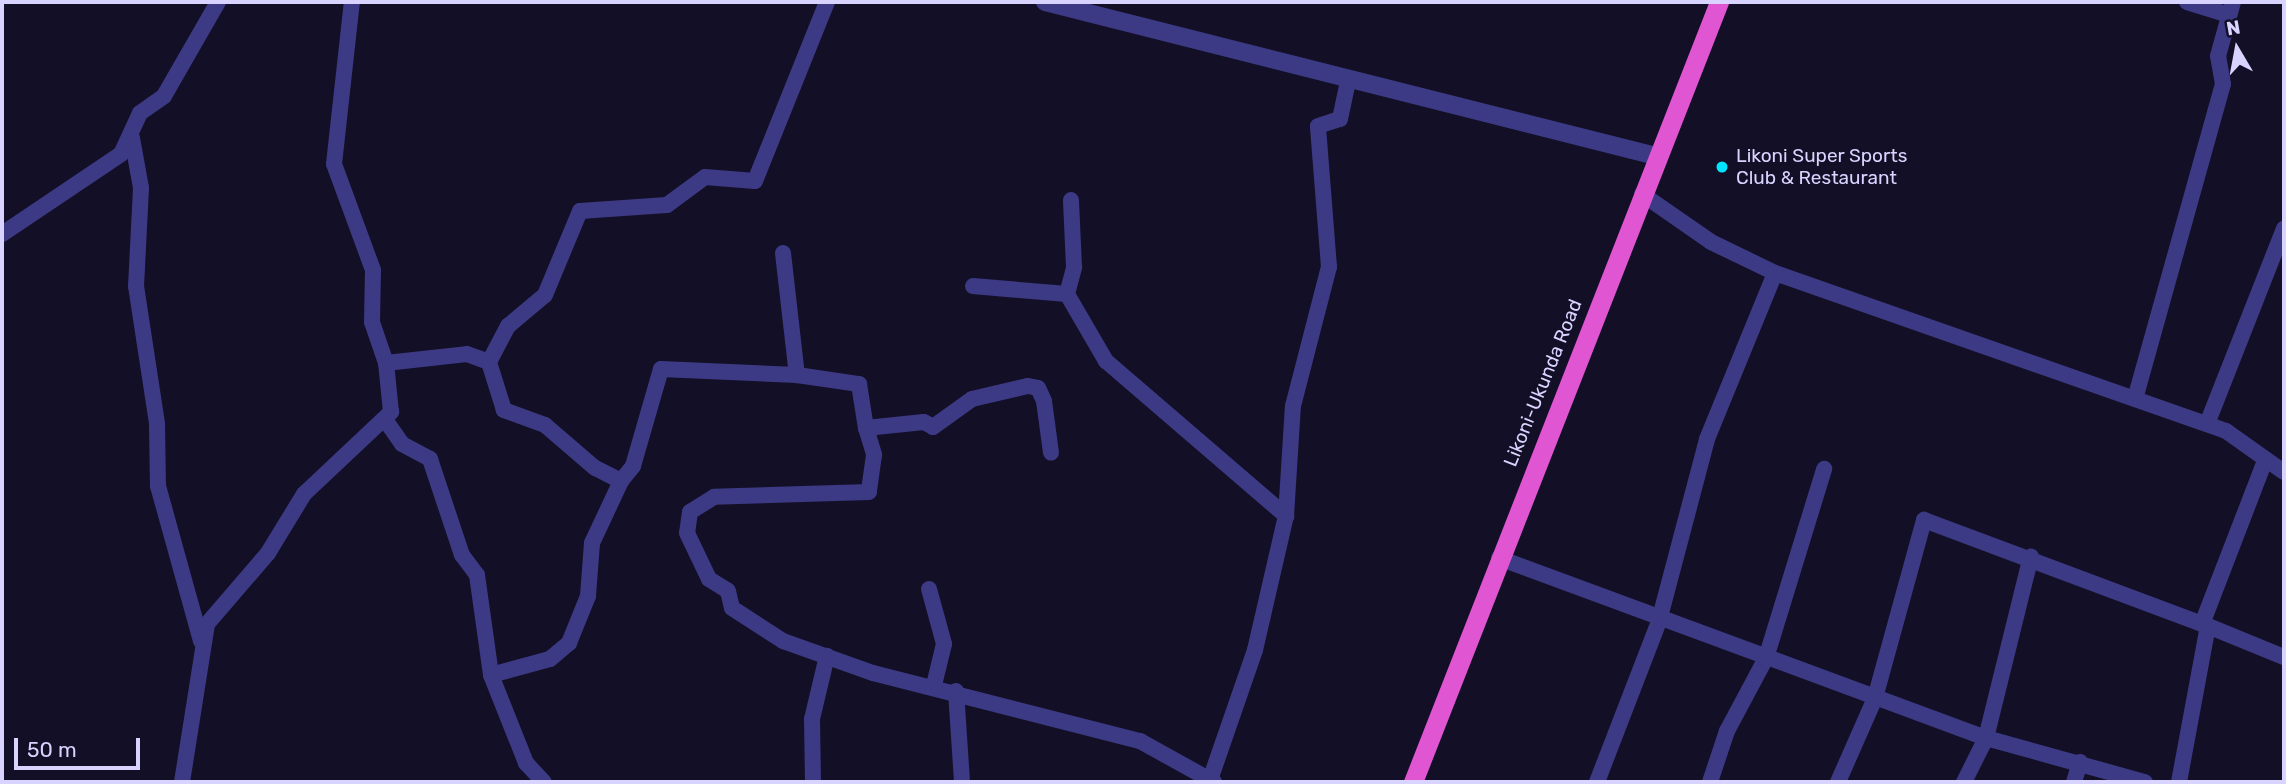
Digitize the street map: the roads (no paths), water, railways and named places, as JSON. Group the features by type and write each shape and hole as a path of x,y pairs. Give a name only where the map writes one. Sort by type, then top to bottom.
{"highway":[{"name":"Likoni-Ukunda Road","path":"1413,782 1656,156 1719,2"}],"street":[{"path":"2,234 107,165 132,138 140,113 164,96 218,2"},
{"path":"182,782 203,646 217,607 254,571 304,494 386,421 391,406 386,363 372,322 373,270 334,164 352,2"},
{"path":"621,481 595,468 545,425 504,410 489,362 508,326 545,295 580,211 667,205 705,177 755,181 827,2"},
{"path":"1045,2 1656,156"},
{"path":"2135,398 2222,84 2218,56 2231,8 2187,2"},
{"path":"491,676 550,659 569,643 588,596 592,543 621,481 633,466 661,369 797,375 859,384 866,428 874,455 869,492 714,497 687,521 707,577 726,588 732,608 783,641 873,673 934,684 1140,741 1170,753 1183,768 1212,781 1255,650 1286,516 1293,406 1329,267 1318,126 1340,118 1348,80"},
{"path":"132,138 141,188 136,286 157,424 158,486 203,646"},
{"path":"1642,194 1711,242 1775,273 2207,424 2243,439 2265,461 2284,472"},
{"path":"1071,200 1073,267 1067,294 1107,361 1286,516"},
{"path":"2207,424 2284,229"},
{"path":"783,253 797,375"},
{"path":"1597,782 1660,621 1707,439 1775,273"},
{"path":"973,286 1067,294"},
{"path":"386,363 467,354 489,362"},
{"path":"866,428 924,422 933,427 972,399 1028,386 1038,388 1044,401 1051,453"},
{"path":"386,421 402,444 430,459 462,555 477,575 491,676 526,763 544,782"},
{"path":"2179,782 2205,625 2265,461"},
{"path":"1710,782 1727,732 1766,658 1824,469"},
{"path":"1838,782 1875,698 1924,520 2031,556 2284,657"},
{"path":"1964,782 1986,738 2031,556"},
{"path":"1499,558 1660,621 1986,738 2145,782"},
{"path":"929,589 944,644 934,684"},
{"path":"813,782 812,719 827,656"},
{"path":"956,691 962,782"},
{"path":"2074,782 2080,762"},
{"path":"1173,782 1183,768"}],"place":[{"name":"Likoni Super Sports Club & Restaurant","path":"1722,167"}]}
